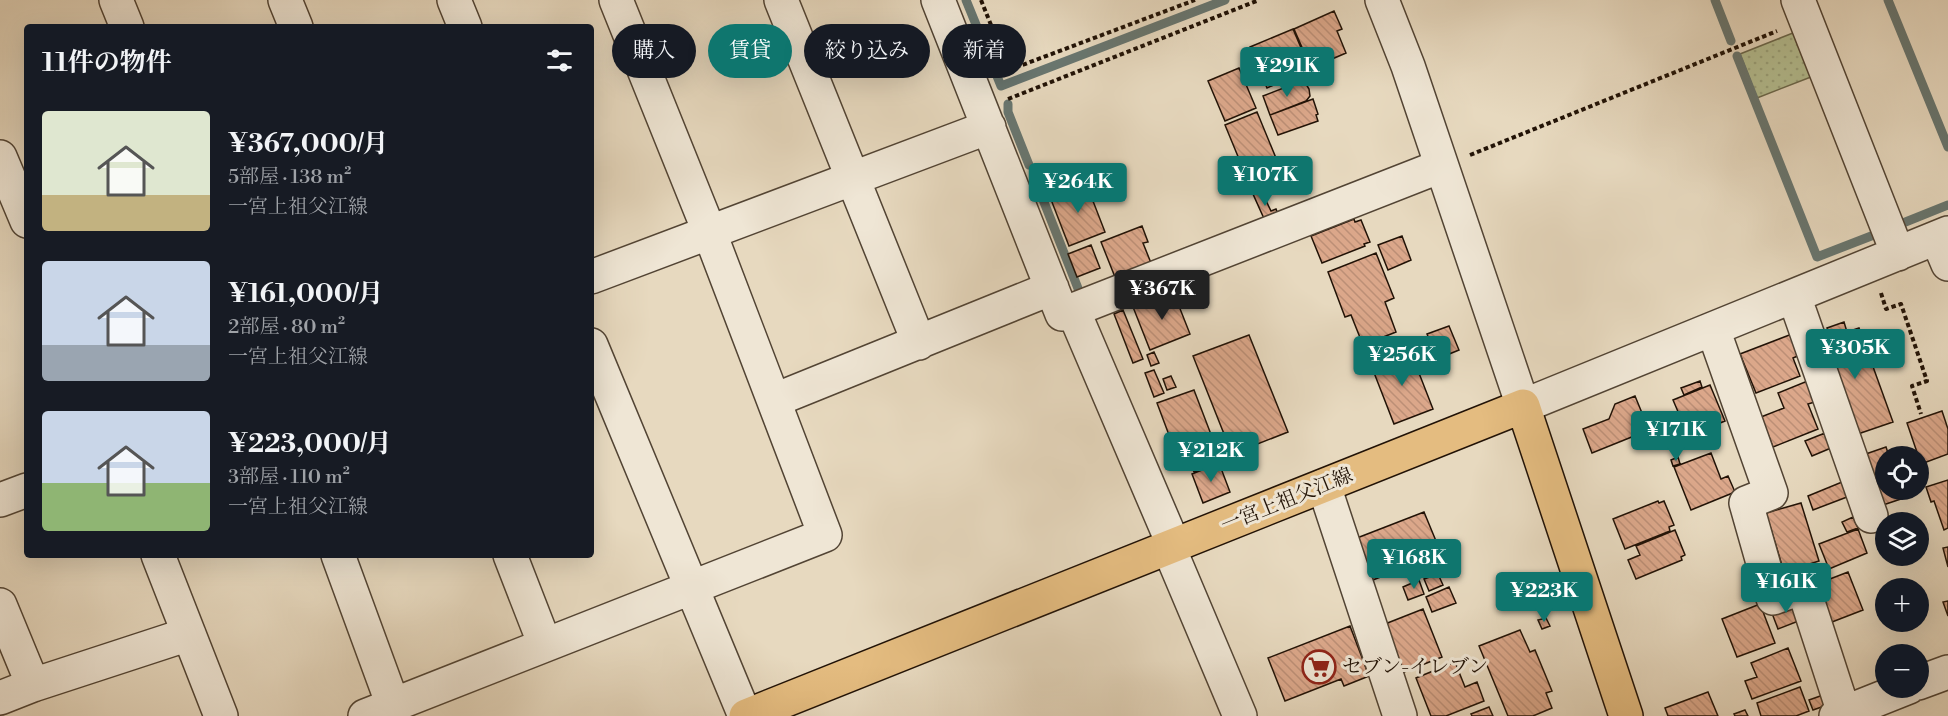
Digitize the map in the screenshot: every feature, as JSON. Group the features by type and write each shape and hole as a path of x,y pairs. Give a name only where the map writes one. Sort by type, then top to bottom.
{"main road":[{"name":"一宮上祖父江線","path":"746,716 1523,406"},
{"path":"1523,406 1626,716"}],"street":[{"path":"116,0 126,24"},
{"path":"285,0 295,24"},
{"path":"454,0 464,24"},
{"path":"339,558 379,710 825,535 710,231 616,0"},
{"path":"781,0 919,343"},
{"path":"938,0 1062,299 1172,547 1240,716"},
{"path":"1382,0 1408,66 1523,406 1885,259 1944,245"},
{"path":"1802,10 1885,259"},
{"path":"594,276 853,178 986,118"},
{"path":"0,156 24,214"},
{"path":"775,400 919,343 1062,299 1441,166"},
{"path":"1794,296 1872,516"},
{"path":"1713,329 1771,493 1746,502 1773,598 1803,587 1842,715 1883,698"},
{"path":"594,352 746,716"},
{"path":"1324,486 1401,716"},
{"path":"0,500 24,491"},
{"path":"159,558 221,716"},
{"path":"511,558 545,645"},
{"path":"0,605 33,684"},
{"path":"0,698 33,684 189,634"},
{"path":"1929,679 1948,672"}],"path":[{"path":"981,0 1009,70 1195,0"},
{"path":"986,118 1259,0"},
{"path":"1441,166 1802,10"},
{"path":"1885,259 1886,309 1901,304 1927,381 1911,386 1921,414"}],"green space":[{"path":"1798,31 1816,75 1757,98 1740,54"}],"building":[{"path":"1334,11 1342,29 1337,31 1346,53 1311,68 1294,29"},
{"path":"1293,29 1310,69 1267,88 1250,47"},
{"path":"1239,68 1256,108 1225,121 1208,81"},
{"path":"1299,82 1306,84 1309,89 1310,96 1306,101 1270,115 1263,96"},
{"path":"1313,99 1318,121 1278,135 1270,115"},
{"path":"1257,112 1283,175 1251,188 1225,125"},
{"path":"1086,183 1105,232 1069,246 1050,197"},
{"path":"1260,188 1271,211 1276,209 1279,217 1266,223 1253,194 1254,190"},
{"path":"1354,219 1355,222 1361,220 1370,242 1322,263 1311,236"},
{"path":"1142,226 1148,242 1143,243 1151,263 1115,277 1101,242"},
{"path":"1402,236 1411,260 1388,270 1378,245"},
{"path":"1091,245 1100,268 1077,277 1068,254"},
{"path":"1376,253 1394,298 1385,302 1396,332 1363,345 1351,315 1345,317 1328,272"},
{"path":"1173,291 1190,334 1150,350 1133,307"},
{"path":"1123,310 1143,359 1133,363 1114,314"},
{"path":"1844,322 1847,332 1859,328 1893,422 1852,436 1819,343 1831,338 1827,328"},
{"path":"1449,326 1459,350 1437,359 1427,334"},
{"path":"1792,334 1800,355 1793,358 1800,376 1756,393 1740,354"},
{"path":"1249,335 1288,432 1232,454 1193,356"},
{"path":"1410,350 1433,409 1394,424 1371,365"},
{"path":"1154,352 1159,363 1151,366 1147,355"},
{"path":"1154,370 1164,393 1154,397 1145,373"},
{"path":"1171,376 1176,387 1167,390 1163,379"},
{"path":"1810,380 1818,401 1808,404 1818,429 1773,447 1761,417 1784,408 1778,393"},
{"path":"1700,381 1702,387 1684,395 1681,388"},
{"path":"1710,385 1725,421 1675,441 1666,418 1679,414 1673,400"},
{"path":"1194,390 1212,437 1175,451 1157,403"},
{"path":"1635,396 1649,430 1592,453 1583,429 1609,419 1615,404"},
{"path":"1942,411 1948,429 1948,454 1929,461 1929,446 1915,446 1907,423"},
{"path":"1703,431 1706,438 1694,442 1692,435"},
{"path":"1825,433 1831,448 1812,456 1805,441"},
{"path":"1205,440 1211,455 1215,454 1218,463 1194,472 1185,448"},
{"path":"1875,451 1875,474 1867,477 1860,456"},
{"path":"1711,453 1721,479 1728,476 1735,492 1691,510 1674,467"},
{"path":"1678,457 1680,464 1673,466 1671,460"},
{"path":"1219,463 1230,492 1203,503 1192,474"},
{"path":"1948,480 1948,528 1944,530 1934,501 1931,502 1929,486"},
{"path":"1842,482 1847,497 1813,510 1808,496"},
{"path":"1875,488 1875,500 1898,500 1877,507 1871,489"},
{"path":"1658,501 1659,503 1664,501 1674,525 1669,527 1670,531 1625,549 1613,519"},
{"path":"1801,503 1819,561 1784,572 1766,513"},
{"path":"1424,512 1441,553 1373,580 1357,538"},
{"path":"1853,517 1858,528 1847,532 1842,522"},
{"path":"1858,529 1867,553 1829,569 1819,544"},
{"path":"1675,530 1685,555 1681,557 1682,560 1636,579 1628,560 1640,555 1636,546"},
{"path":"1948,547 1948,567 1943,548"},
{"path":"1848,572 1863,610 1832,622 1817,584"},
{"path":"1438,574 1443,585 1429,591 1424,579"},
{"path":"1419,580 1424,594 1408,600 1403,587"},
{"path":"1449,587 1456,603 1432,612 1426,597"},
{"path":"1793,599 1801,620 1778,629 1770,608"},
{"path":"1948,601 1948,616 1943,602"},
{"path":"1760,604 1775,643 1737,657 1722,619"},
{"path":"1423,609 1442,657 1404,672 1385,624"},
{"path":"1546,618 1550,626 1542,629 1538,620"},
{"name":"セブン-イレブン","path":"1350,626 1369,676 1344,686 1341,679 1285,701 1268,658"},
{"path":"1520,630 1530,652 1535,650 1552,691 1546,693 1552,708 1533,716 1508,716 1479,646"},
{"path":"1788,648 1801,681 1752,699 1745,681 1757,677 1751,663"},
{"path":"1455,662 1465,687 1477,682 1484,701 1446,716 1431,716 1416,678"},
{"path":"1800,687 1809,711 1796,716 1761,716 1757,703"},
{"path":"1708,692 1718,716 1668,716 1665,708"},
{"path":"1826,694 1830,704 1813,710 1809,700"},
{"path":"1489,707 1493,716 1472,716 1471,714"},
{"path":"1745,710 1748,716 1735,716 1734,714"}],"waterway":[{"path":"966,0 1001,86 1225,0"},
{"path":"1715,0 1731,41"},
{"path":"1888,0 1948,147"},
{"path":"1737,56 1817,257 1879,233"},
{"path":"1008,104 1008,112 1029,165"},
{"path":"1040,192 1081,296"},
{"path":"1898,225 1948,205"}],"place":[{"name":"セブン-イレブン","path":"1319,667"}]}
